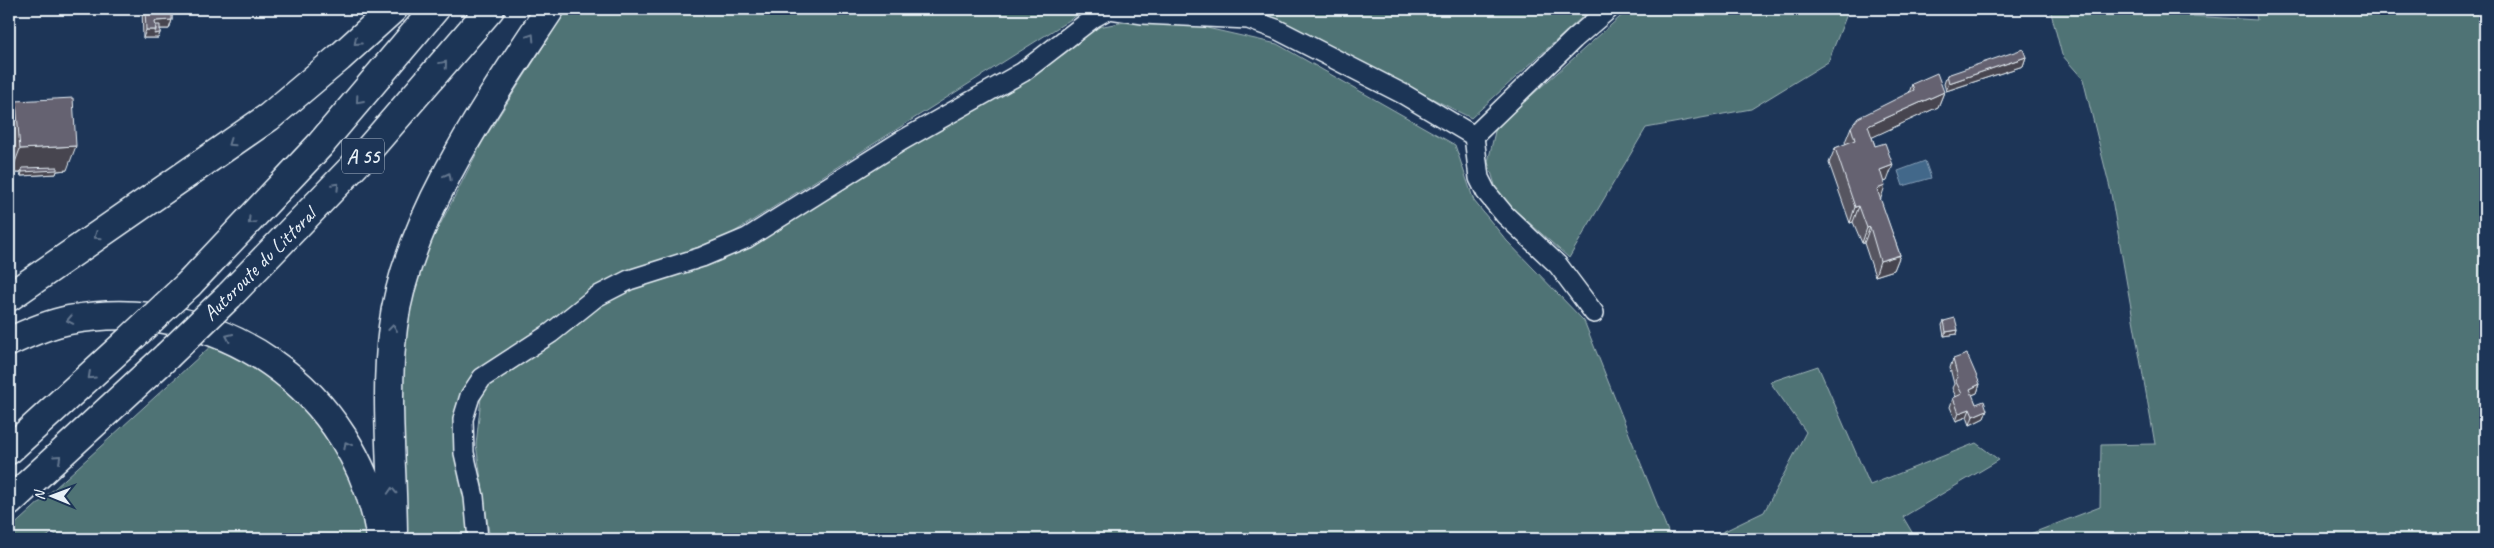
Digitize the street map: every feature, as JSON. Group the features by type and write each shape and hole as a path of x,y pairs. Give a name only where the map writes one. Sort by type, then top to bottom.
{"highway":[{"path":"9,297 269,117 393,9"},
{"name":"Autoroute du Littoral","path":"9,450 190,284 320,145 436,9"},
{"name":"Autoroute du Littoral","path":"9,502 229,296 358,162 490,9"},
{"path":"394,539 389,398 393,326 401,289 421,231 462,150 550,9"},
{"path":"9,342 31,331 68,320 102,316 139,315 190,324 220,333 250,348 294,378 320,405 339,431 372,497 381,539"}],"street":[{"path":"478,539 474,497 464,453 463,419 470,396 482,378 551,333 596,297 629,280 702,257 747,238 901,141 1023,72 1093,18 1110,9 1143,14 1248,19 1269,26 1305,42 1405,95 1474,136"},
{"path":"1474,136 1574,39 1609,9"},
{"path":"1474,136 1479,178 1486,192 1505,215 1558,265 1594,313"}],"green space":[{"path":"567,9 1087,9 728,236 602,283 557,318 486,364 460,394 455,417 454,446 470,514 470,539 407,539 398,405 403,334 423,258 483,141"},
{"path":"1254,9 1591,9 1471,118"},
{"path":"1629,9 1849,9 1828,62 1751,109 1646,128 1569,258 1498,195 1488,162 1496,127"},
{"path":"2050,9 2172,9 2175,15 2257,20 2255,9 2485,9 2485,539 2017,539 2100,507 2101,445 2155,444 2110,188 2083,79 2062,55"},
{"path":"1130,21 1185,23 1277,44 1455,145 1474,201 1507,241 1584,321 1671,539 490,539 476,445 482,388 607,298 744,249 1064,54 1098,27"},
{"path":"212,345 250,361 282,384 320,425 348,469 369,539 59,539 53,532 44,539 9,539 9,530"},
{"path":"1818,366 1870,485 1976,443 1999,460 1903,517 1916,539 1708,539 1764,512 1806,432 1770,382"}],"water":[{"path":"1925,161 1931,178 1903,186 1898,171"}],"building":[{"path":"145,9 172,9 172,20 155,21 156,30 146,30"},
{"path":"156,25 160,25 160,33 154,34 156,30"},
{"path":"2023,49 2026,57 1949,83 1947,75"},
{"path":"1937,73 1944,92 1868,126 1875,146 1885,143 1893,165 1880,170 1885,186 1877,189 1900,255 1880,261 1870,227 1867,228 1859,206 1855,207 1835,148 1855,140 1851,127 1858,118 1914,90 1912,84"},
{"path":"73,98 76,146 20,149 16,101"},
{"path":"57,167 57,170 22,172 22,168"},
{"path":"1955,318 1958,330 1946,332 1944,321"},
{"path":"1967,354 1980,384 1970,389 1976,404 1984,401 1987,410 1973,416 1970,409 1959,413 1953,398 1962,394 1955,380 1958,378 1953,359"}]}
